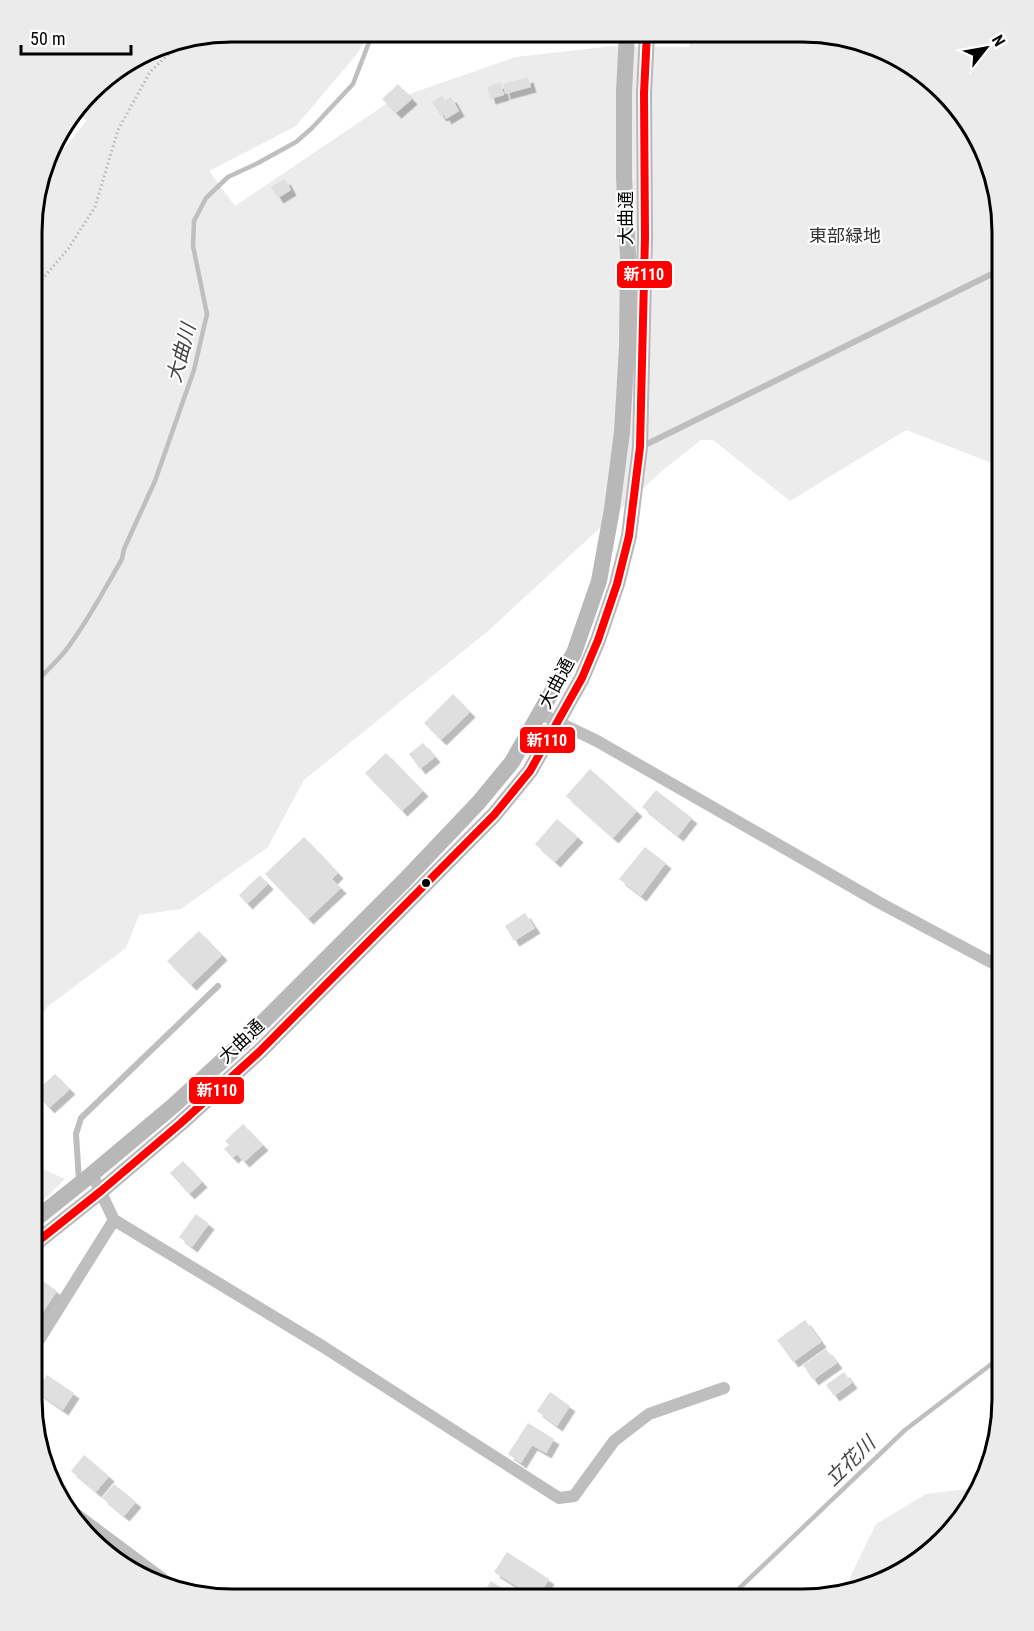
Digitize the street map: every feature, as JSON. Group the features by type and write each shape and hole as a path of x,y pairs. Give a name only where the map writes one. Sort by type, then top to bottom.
{"street":[{"name":"大曲通","path":"42,1214 173,1106 246,1040 479,802 512,762 574,653 599,581 612,509 622,432 627,346 628,256 624,177 627,42"},
{"name":"大曲通","path":"42,1238 181,1123 259,1052 486,824 530,771 582,678 617,584 629,536 640,447 647,42"},
{"path":"541,714 597,741 880,903 992,963"},
{"path":"86,1179 101,1191 114,1220 322,1346 559,1498 574,1496 614,1441 649,1414 724,1388"},
{"path":"42,1335 114,1220"},
{"path":"90,1524 155,1573"}],"lane":[{"path":"640,447 992,274"},
{"path":"86,1179 76,1134 81,1118 218,986"}],"path":[{"path":"42,279 68,249 95,207 118,130 150,72 170,52"}],"green space":[{"name":"東部緑地","path":"220,42 364,42 357,54 296,126 209,171 235,206 392,100 516,57 613,46 689,47 689,42 802,42 851,48 875,56 918,81 953,116 967,137 982,171 992,220 992,463 906,430 790,501 713,440 701,440 663,470 488,631 304,780 268,847 181,909 139,915 126,948 47,1007 42,1015 42,232 48,183 56,159 87,120 82,116 89,107 126,74 159,56 183,48"},
{"path":"42,1168 65,1179 42,1201"},
{"path":"969,1489 945,1524 908,1557 875,1575 850,1582 876,1524 926,1494"}],"building":[{"path":"528,77 531,87 505,94 503,84"},
{"path":"501,82 504,95 490,99 487,87"},
{"path":"398,84 412,99 396,113 382,99"},
{"path":"442,96 445,100 451,97 459,111 446,119 444,115 441,116 432,102"},
{"path":"285,179 291,190 278,198 271,187"},
{"path":"453,694 470,712 441,740 424,723"},
{"path":"423,743 435,757 420,769 409,754"},
{"path":"386,753 423,791 402,811 365,773"},
{"path":"590,769 637,811 613,838 566,796"},
{"path":"656,790 692,818 678,836 642,807"},
{"path":"557,819 578,837 555,862 535,844"},
{"path":"304,837 338,873 332,879 341,888 308,919 265,874"},
{"path":"645,847 666,863 641,896 619,879"},
{"path":"260,875 268,884 247,904 239,895"},
{"path":"525,913 535,928 514,941 505,926"},
{"path":"199,931 222,955 191,985 167,961"},
{"path":"55,1074 70,1089 49,1108 42,1100 42,1086"},
{"path":"243,1124 263,1145 244,1162 237,1154 233,1158 224,1149 229,1145 225,1141"},
{"path":"183,1161 202,1182 189,1194 170,1173"},
{"path":"196,1214 209,1224 192,1247 179,1237"},
{"path":"42,1282 57,1291 42,1313"},
{"path":"805,1320 821,1342 793,1362 777,1340"},
{"path":"826,1349 837,1363 813,1380 803,1365"},
{"path":"844,1372 852,1383 834,1396 826,1385"},
{"path":"47,1375 74,1393 63,1410 42,1395 42,1382"},
{"path":"550,1392 570,1406 557,1426 537,1411"},
{"path":"528,1423 554,1439 546,1453 532,1445 521,1463 508,1454"},
{"path":"84,1455 109,1476 96,1492 71,1471"},
{"path":"114,1484 136,1502 124,1516 102,1498"},
{"path":"507,1552 549,1579 543,1589 521,1589 494,1572"},
{"path":"491,1581 503,1589 486,1589"}],"waterway":[{"name":"大曲川","path":"42,676 74,639 122,559 124,549 155,481 194,370 207,314 193,246 194,221 206,198 228,177 296,142 312,128 353,84 369,42"},
{"name":"立花川","path":"738,1589 905,1430 992,1364"}],"transit line":[{"name":"新110","path":"42,1238 181,1123 259,1052 494,815 530,771 582,678 617,584 629,536 640,447 647,42"}]}
